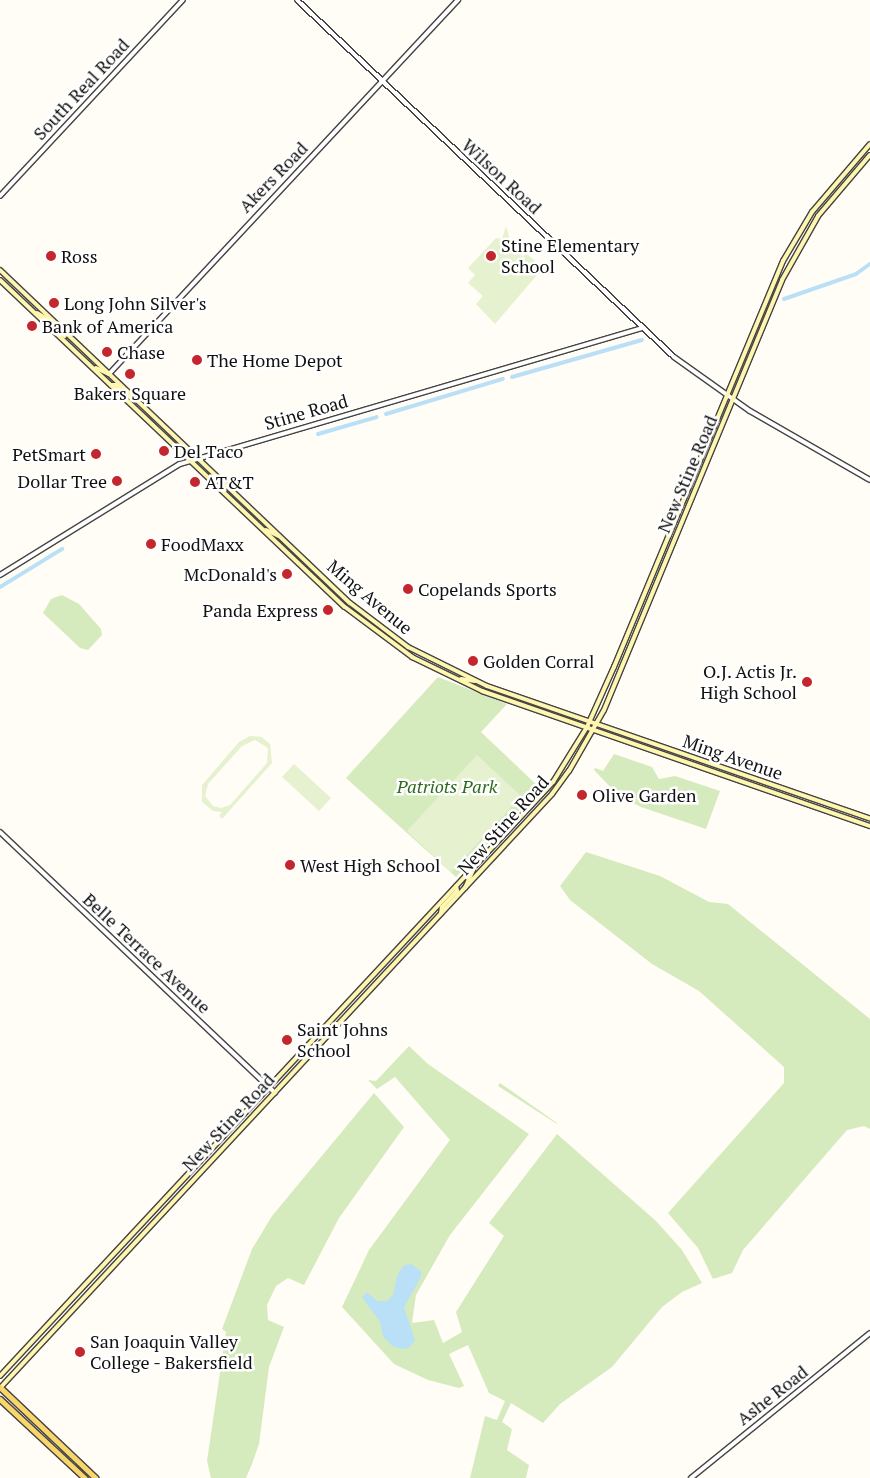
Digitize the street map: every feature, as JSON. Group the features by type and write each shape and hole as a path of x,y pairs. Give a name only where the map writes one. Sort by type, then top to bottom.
{"main road":[{"name":"New Stine Road","path":"0,1376 547,790 587,727 776,274 812,212 870,144"},
{"name":"New Stine Road","path":"0,1388 552,794 594,730 782,280 818,216 870,155"},
{"name":"Ming Avenue","path":"0,270 302,558 390,635 408,647 474,681 870,819"},
{"name":"Ming Avenue","path":"0,280 275,542 368,627 388,641 440,672 594,730 870,826"},
{"path":"21,300 56,324"},
{"path":"52,330 58,330 79,346"},
{"path":"78,355 104,374 109,374"},
{"path":"110,384 140,403"},
{"path":"256,523 279,536"},
{"path":"275,542 302,558"},
{"path":"368,627 390,635"},
{"path":"388,641 408,647"},
{"path":"440,672 469,682 474,681"},
{"path":"465,888 473,868"},
{"path":"441,913 442,907 457,891 456,886"},
{"path":"38,1336 43,1341"},
{"path":"0,1388 96,1478"},
{"path":"0,1398 85,1478"}],"street":[{"name":"South Real Road","path":"0,196 183,0"},
{"name":"Wilson Road","path":"296,0 642,328 732,400 870,480"},
{"name":"Akers Road","path":"109,374 458,0"},
{"name":"Stine Road","path":"0,575 161,474 190,460 642,328"},
{"name":"Belle Terrace Avenue","path":"0,832 275,1093"},
{"name":"Ashe Road","path":"691,1478 870,1333"}],"green space":[{"path":"506,226 511,244 523,257 526,253 543,268 495,324 476,304 483,296 468,283 475,275 468,268 496,238 502,239"},
{"path":"62,595 79,604 101,629 102,635 88,650 80,648 43,613 51,599"},
{"name":"Patriots Park","path":"438,677 507,704 481,732 540,788 456,877 346,778"},
{"path":"250,736 262,737 270,744 272,763 222,819 219,816 222,812 213,811 202,802 202,785 239,742","holes":["255,740 268,748 267,763 230,805 221,808 213,806 205,796 208,784 242,746"]},
{"path":"614,754 652,767 659,779 675,776 720,791 706,829 641,807 618,795 594,770 595,768 603,771"},
{"path":"477,755 521,796 451,872 407,831"},
{"path":"294,764 331,798 319,811 282,777"},
{"path":"586,852 660,876 709,902 728,904 870,1019 870,1129 864,1126 847,1130 743,1250 732,1273 713,1279 698,1248 668,1213 784,1083 784,1067 699,991 652,964 570,900 560,886"},
{"path":"409,1046 428,1064 529,1134 450,1235 416,1295 412,1323 434,1320 443,1343 462,1332 456,1312 504,1236 489,1223 557,1134 656,1221 682,1250 702,1283 682,1292 662,1307 612,1367 560,1404 543,1423 511,1403 502,1422 512,1429 507,1450 529,1465 526,1478 470,1478 485,1416 497,1420 505,1401 489,1393 468,1345 449,1354 464,1386 459,1388 428,1380 394,1364 342,1307 369,1250 450,1140 395,1077 377,1089 368,1080 376,1081"},
{"path":"500,1083 557,1123 557,1124 498,1086"},
{"path":"374,1093 404,1127 339,1218 304,1285 288,1278 276,1286 267,1305 268,1320 284,1327 269,1367 259,1444 246,1478 211,1478 207,1461 226,1332 222,1329 252,1249 272,1216"}],"water":[{"path":"411,1264 421,1271 421,1277 404,1307 415,1340 409,1348 401,1349 392,1346 383,1336 380,1322 362,1297 367,1292 377,1301 387,1301 393,1295 397,1276 403,1266"}],"waterway":[{"path":"784,299 856,274 870,264"},
{"path":"512,377 642,340"},
{"path":"386,414 503,379"},
{"path":"318,434 377,417"},
{"path":"0,587 62,549"}],"place":[{"name":"Ross","path":"51,256"},
{"name":"Stine Elementary School","path":"491,256"},
{"name":"Long John Silver's","path":"54,303"},
{"name":"Bank of America","path":"32,326"},
{"name":"Chase","path":"107,352"},
{"name":"The Home Depot","path":"197,360"},
{"name":"Bakers Square","path":"130,374"},
{"name":"Del Taco","path":"164,451"},
{"name":"PetSmart","path":"96,454"},
{"name":"Dollar Tree","path":"117,481"},
{"name":"AT&T","path":"195,482"},
{"name":"FoodMaxx","path":"151,544"},
{"name":"McDonald's","path":"287,574"},
{"name":"Copelands Sports","path":"408,589"},
{"name":"Panda Express","path":"328,610"},
{"name":"Golden Corral","path":"473,661"},
{"name":"O.J. Actis Jr. High School","path":"807,682"},
{"name":"Olive Garden","path":"582,795"},
{"name":"West High School","path":"290,865"},
{"name":"Saint Johns School","path":"287,1040"},
{"name":"San Joaquin Valley College - Bakersfield","path":"80,1352"}]}
